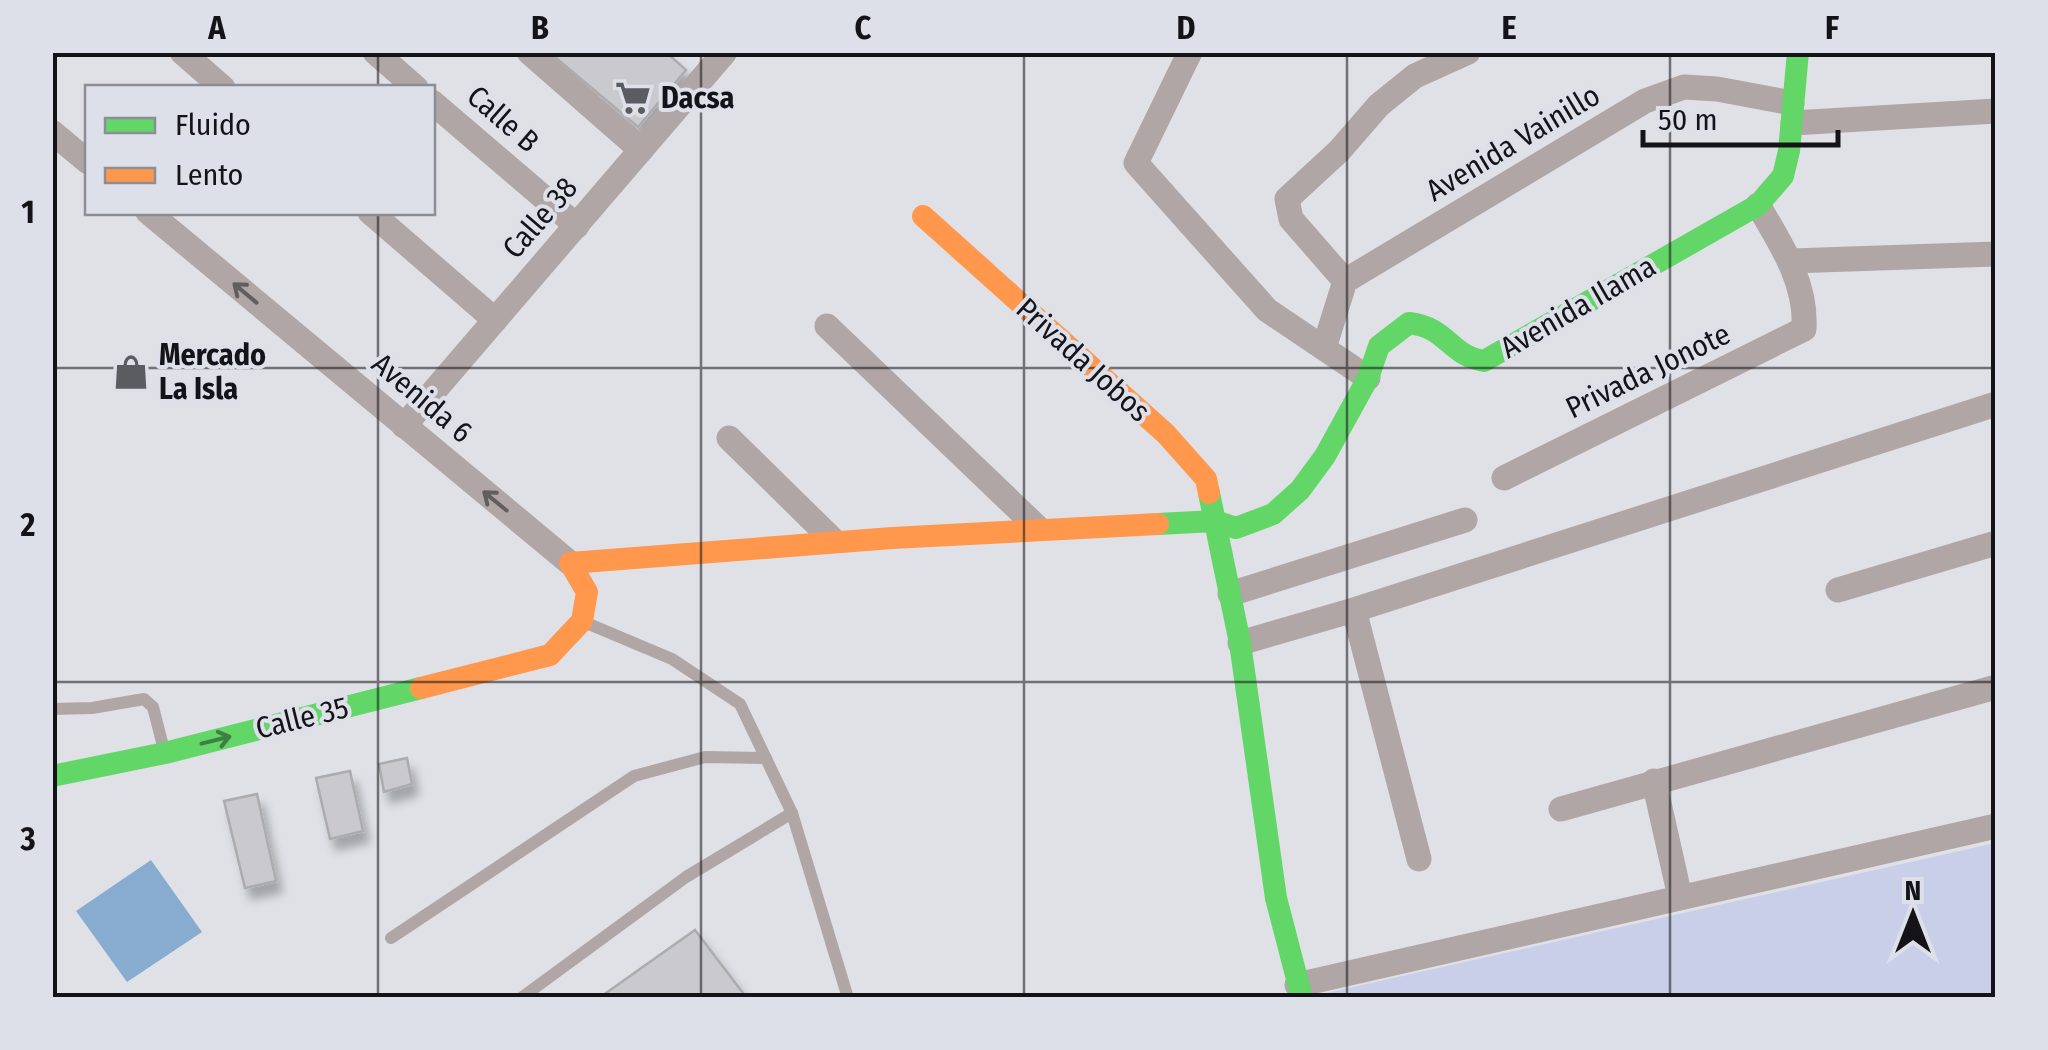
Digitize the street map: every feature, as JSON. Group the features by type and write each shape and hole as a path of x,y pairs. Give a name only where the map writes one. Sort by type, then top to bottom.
{"street":[{"path":"182,52 220,85"},
{"path":"375,52 413,85"},
{"path":"529,52 641,150"},
{"path":"1324,348 1345,282 1291,218 1287,199 1339,152 1379,105 1414,76 1468,52"},
{"path":"1798,52 1783,176 1758,205 1791,262 1996,254"},
{"path":"582,621 587,592 570,562 1038,528 1214,520 1236,528 1273,514 1300,490 1325,456 1368,378 1267,310 1136,163 1185,54"},
{"name":"Calle 38","path":"404,426 641,150 709,58"},
{"name":"Avenida Vainillo","path":"1345,282 1645,101 1684,87 1717,89 1792,113 1996,112"},
{"name":"Calle B","path":"435,105 576,226"},
{"path":"52,132 85,160"},
{"name":"Avenida Ilama","path":"1368,378 1379,346 1409,324 1431,326 1466,358 1484,361 1758,205"},
{"name":"Avenida 6","path":"152,215 570,562"},
{"path":"373,215 495,320"},
{"name":"Privada Jobos","path":"924,216 1199,468 1211,494 1240,643 1276,898 1300,992"},
{"name":"Privada Jonote","path":"1504,478 1804,329 1805,311 1791,262"},
{"path":"827,326 1038,528"},
{"path":"1240,643 1996,404"},
{"path":"729,438 833,540"},
{"path":"1230,594 1465,520"},
{"path":"1838,590 1996,543"},
{"path":"1354,610 1419,860"},
{"name":"Calle 35","path":"52,776 164,753 550,655 582,621"},
{"path":"1561,809 1996,688"},
{"path":"1654,782 1680,897"},
{"path":"1300,992 1680,897 1996,826"}],"lane":[{"path":"582,621 672,659 740,704 792,812 848,998"},
{"path":"52,709 92,708 144,699 153,707 164,753"},
{"path":"392,938 634,776 705,757 766,758"},
{"path":"521,998 686,877 792,812"}],"shaded area":[{"path":"1995,843 1995,997 1313,996"},
{"path":"151,860 202,932 127,982 76,911"}],"building":[{"name":"Dacsa","path":"549,52 666,52 686,70 638,127"},
{"path":"407,758 412,784 384,792 379,764"},
{"path":"350,771 363,831 330,839 316,778"},
{"path":"257,794 276,881 245,888 224,801"},
{"path":"695,930 743,993 736,998 599,998"}],"traffic: fast":[{"path":"1158,524 1215,521 1236,528 1273,514 1300,490 1325,456 1368,378 1379,346 1409,323 1433,330 1463,353 1484,361 1758,205 1783,176 1798,52"},
{"path":"1209,493 1240,643 1276,898 1302,998"},
{"path":"52,776 165,753 421,688"}],"traffic: slow":[{"path":"923,216 1166,434 1206,479 1209,493"},
{"path":"421,688 550,655 582,621 587,592 570,563 892,538 1158,524"}],"place":[{"name":"Dacsa","path":"633,98"},
{"name":"Mercado La Isla","path":"131,372"}]}
